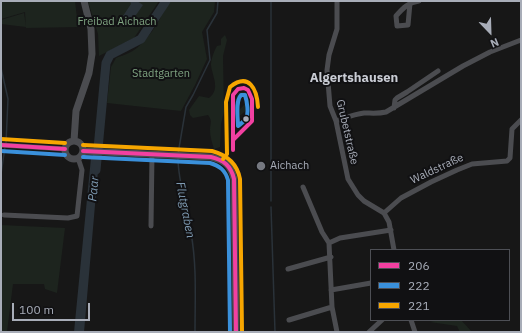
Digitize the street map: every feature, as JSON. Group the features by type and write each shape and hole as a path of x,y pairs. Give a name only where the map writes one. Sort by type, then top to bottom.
{"street":[{"path":"74,141 76,112 89,73 92,54 91,29 84,1"},
{"name":"Grubetstraße","path":"337,1 337,29 329,55 327,70 328,97 336,121 344,165 350,184 364,201 384,213"},
{"path":"410,3 408,26 397,26 396,16 402,9 410,3 419,1"},
{"path":"336,121 364,113 379,114 394,108 463,66 490,52 521,40"},
{"path":"394,108 395,100 397,98 438,71"},
{"name":"Waldstraße","path":"384,213 401,198 466,166 472,164 507,161 511,156 512,129 521,120"},
{"path":"74,141 81,144 83,151 78,158 72,158 69,157 65,149 69,143 74,141"},
{"path":"1,145 65,149"},
{"path":"83,151 220,159 227,164 233,172 234,179 236,332"},
{"path":"151,226 152,154"},
{"path":"4,215 68,218 77,216 82,170 78,158"},
{"path":"303,187 322,232 329,243 331,257 332,307 337,332"},
{"path":"384,213 389,222 394,249"},
{"path":"329,243 340,238 391,230"},
{"path":"288,269 331,257"},
{"path":"331,290 370,283"},
{"path":"289,320 332,307"},
{"path":"369,332 381,321"},
{"path":"411,321 415,332"}],"green space":[{"path":"1,1 75,1 78,27 26,28 25,12 1,19"},
{"name":"Freibad Aichach","path":"88,1 159,1 134,38 99,56 98,34"},
{"name":"Stadtgarten","path":"170,1 215,1 214,12 202,32 207,59 181,111 107,103 111,67 116,58 132,51 145,41"},
{"path":"24,13 26,27 1,24 1,20"},
{"path":"225,35 227,40 223,56 224,112 221,124 220,147 214,149 210,135 210,117 208,115 193,118 190,115 189,110 199,96 209,98 215,91 215,82 211,65 216,48 217,46 221,45 221,39"},
{"path":"245,92 247,97 245,94 238,101 239,105 237,106 235,101 238,93"},
{"path":"249,100 246,111 236,117 238,111"},
{"path":"1,225 65,228 57,293 45,289 44,284 13,284 7,332 1,332"},
{"path":"462,321 472,332 460,332 457,326 430,322"}],"water":[{"path":"130,1 137,1 143,5 131,22 123,16 131,4"},
{"path":"91,158 99,159 84,332 74,332"}],"waterway":[{"name":"Paar","path":"96,170 106,63 110,55 141,39 166,1"},
{"name":"Flutgraben","path":"178,154 186,107 210,60 207,30 217,13 218,1"},
{"path":"271,1 271,201"},
{"path":"1,68 8,99 6,143"},
{"path":"1,174 5,147"},
{"name":"Flutgraben","path":"178,158 178,168 193,245 195,332"},
{"path":"271,207 275,332"}],"transit line":[{"name":"221","path":"223,159 227,154 226,102 230,87 242,81 247,82 254,89 258,107"},
{"name":"206","path":"244,88 238,89 233,95 233,150 233,140 252,121 252,99 248,90 244,88"},
{"name":"222","path":"241,95 245,95 247,114 246,119 238,126 237,106 241,95"},
{"name":"221","path":"1,139 65,143"},
{"name":"206","path":"1,145 65,149"},
{"name":"221","path":"83,145 212,151 227,157 234,164 239,173 240,179 242,332"},
{"name":"222","path":"1,151 65,155"},
{"name":"206","path":"83,151 211,157 220,160 229,167 234,179 236,332"},
{"name":"222","path":"83,157 210,163 224,171 228,180 230,332"}],"place":[{"name":"Aichach","path":"261,166"}],"district":[{"name":"Algertshausen","path":"354,78"}]}
